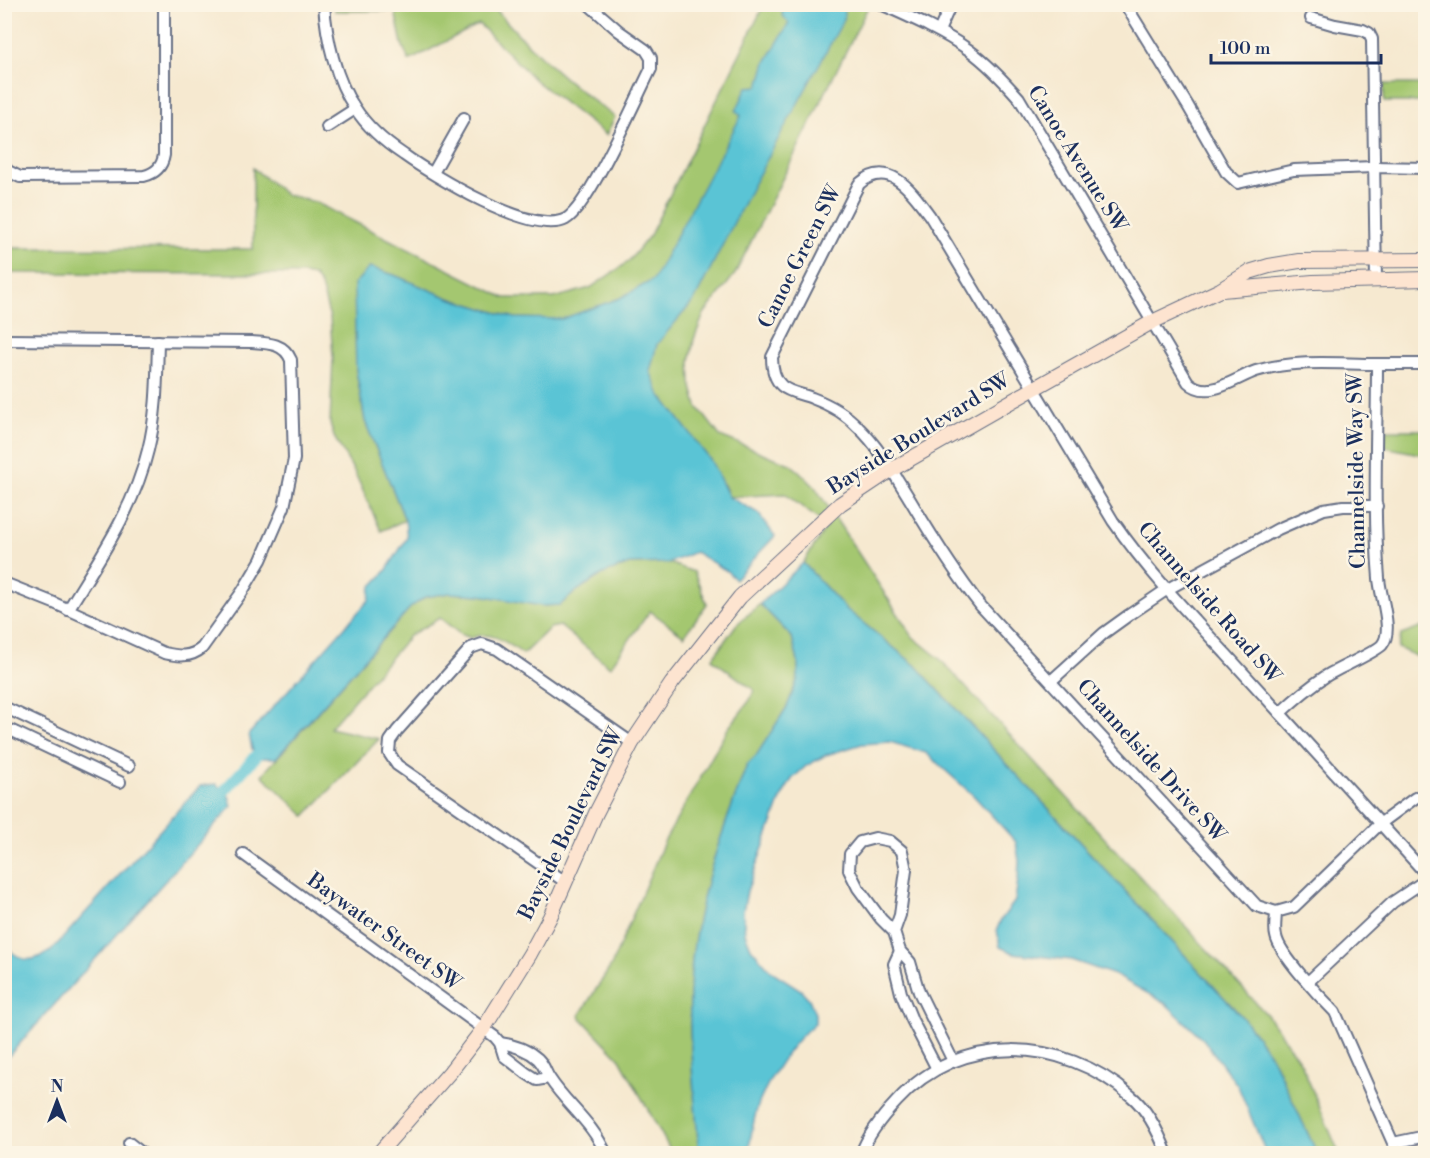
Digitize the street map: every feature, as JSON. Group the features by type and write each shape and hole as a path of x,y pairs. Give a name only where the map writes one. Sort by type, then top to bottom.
{"street":[{"path":"4,166 8,171 20,177 144,177 159,169 164,154 164,4"},
{"path":"324,4 325,25 330,47 346,95 368,125 404,155 509,214 534,221 551,222 566,219 585,198 620,134 651,69 651,58 646,50 619,32 588,4"},
{"path":"939,31 951,4"},
{"path":"1125,4 1226,172 1238,183 1294,170 1425,168"},
{"name":"Canoe Avenue SW","path":"883,5 939,31 971,51 998,74 1019,98 1152,322"},
{"path":"1311,18 1362,30 1369,33 1372,39 1376,279"},
{"path":"327,128 355,109"},
{"path":"433,173 464,118"},
{"name":"Canoe Green SW","path":"891,470 858,426 829,406 781,386 772,368 772,357 858,184 866,177 886,174 897,179 915,196 930,216 1033,389"},
{"name":"Bayside Boulevard SW","path":"378,1153 450,1072 484,1029 550,917 596,813 632,743 672,683 740,597 840,504 891,470 1033,389 1152,322 1220,290 1249,272 1299,261 1425,260"},
{"name":"Bayside Boulevard SW","path":"1220,290 1278,284 1425,279"},
{"name":"Channelside Way SW","path":"1152,322 1188,382 1199,390 1213,389 1256,371 1276,366 1299,363 1377,364 1379,581 1387,625 1385,639 1377,649 1327,675 1304,691 1280,713"},
{"path":"4,340 263,342 284,348 291,360 294,459 284,507 261,560 247,584 202,648 196,653 178,656 164,653 4,583"},
{"path":"68,610 118,527 137,486 148,450 156,406 158,341"},
{"path":"1377,364 1425,364"},
{"name":"Channelside Road SW","path":"1033,389 1113,521 1137,556 1425,874"},
{"name":"Channelside Drive SW","path":"891,470 955,574 980,605 1257,906 1276,912"},
{"path":"1051,681 1104,633 1166,590 1311,514 1343,506 1377,506"},
{"path":"564,881 397,765 389,753 390,741 471,648 482,644 497,649 632,743"},
{"path":"4,707 129,766"},
{"path":"4,727 120,783"},
{"path":"1425,793 1414,798 1381,823 1294,907 1276,912 1276,937 1282,949 1335,1012 1395,1148 1425,1136"},
{"path":"894,932 900,915 906,870 902,851 890,841 876,838 860,842 850,854 849,870 858,888 881,919 894,932 900,951 910,962 919,992 952,1061"},
{"name":"Baywater Street SW","path":"243,854 484,1029 500,1043 504,1056 525,1073 537,1080 548,1078"},
{"path":"1308,982 1393,902 1425,880"},
{"path":"900,951 894,964 901,993 937,1069"},
{"name":"Baywater Street SW","path":"500,1043 516,1045 545,1066 548,1078 577,1109 606,1154"},
{"path":"861,1154 864,1144 883,1116 908,1089 937,1069 952,1061 980,1052 1026,1050 1059,1056 1095,1071 1132,1097 1157,1129 1167,1154"},
{"path":"129,1143 143,1154"}],"green space":[{"path":"335,5 492,5 550,65 615,117 606,135 536,81 479,24 409,61 402,44 395,11 335,11"},
{"path":"764,5 869,5 735,274 704,314 694,339 690,361 691,383 697,406 720,436 790,464 815,487 913,637 939,658 1268,1016 1301,1063 1339,1153 1317,1153 1272,1057 1243,1018 915,665 846,609 803,563 827,526 785,494 729,497 724,485 562,320 515,318 449,298 370,267 355,284 356,370 365,421 405,520 381,531 354,471 334,437 330,423 333,357 330,318 321,286 314,276 302,274 5,273 5,248 253,249 253,168 285,194 315,202 505,298 554,298 590,288 628,262 650,235"},
{"path":"1384,84 1425,84 1425,102 1384,102"},
{"path":"1384,430 1425,430 1425,455 1384,447"},
{"path":"669,563 694,572 707,604 684,636 650,611 610,667 560,626 550,628 523,654 499,638 485,635 471,638 460,634 440,618 410,635 330,728 379,739 305,816 262,775 410,608 425,597 450,593 480,595 542,606 560,605 603,574 629,564"},
{"path":"760,604 792,637 798,661 798,678 787,707 756,757 747,765 723,831 703,898 694,944 690,996 691,1049 699,1153 672,1153 620,1059 579,1016 611,966 664,842 727,730 750,700 754,690 712,659 736,625"},
{"path":"1425,626 1425,660 1398,648 1401,635"}],"water":[{"path":"784,5 844,5 844,19 753,185 695,299 657,344 650,371 659,393 711,461 729,497 758,513 775,536 735,579 727,571 695,552 669,563 629,564 603,574 560,605 542,606 480,595 450,593 425,597 410,608 276,758 262,758 252,749 249,734 369,600 371,587 386,571 407,538 405,520 365,421 356,370 354,284 370,267 449,298 515,318 562,319 620,298 653,280 741,116 736,111 747,87 759,86 766,62 789,23 782,15"},
{"path":"803,563 846,609 915,665 1243,1018 1272,1057 1317,1153 1266,1153 1238,1086 1204,1040 1165,1003 1115,975 1071,960 1013,953 1000,947 997,929 1015,901 1019,861 1016,842 974,796 926,753 890,742 862,744 826,755 806,766 792,779 782,796 747,891 743,912 745,933 751,948 771,971 801,990 809,999 815,1014 815,1023 790,1049 769,1081 757,1109 748,1153 699,1153 690,1022 691,970 698,921 716,853 747,765 756,756 787,707 798,678 798,661 792,637 760,604"},
{"path":"216,784 229,796 232,806 5,1060 5,947 26,960 37,958 51,951 200,786"}],"waterway":[{"path":"214,802 269,742"}]}
